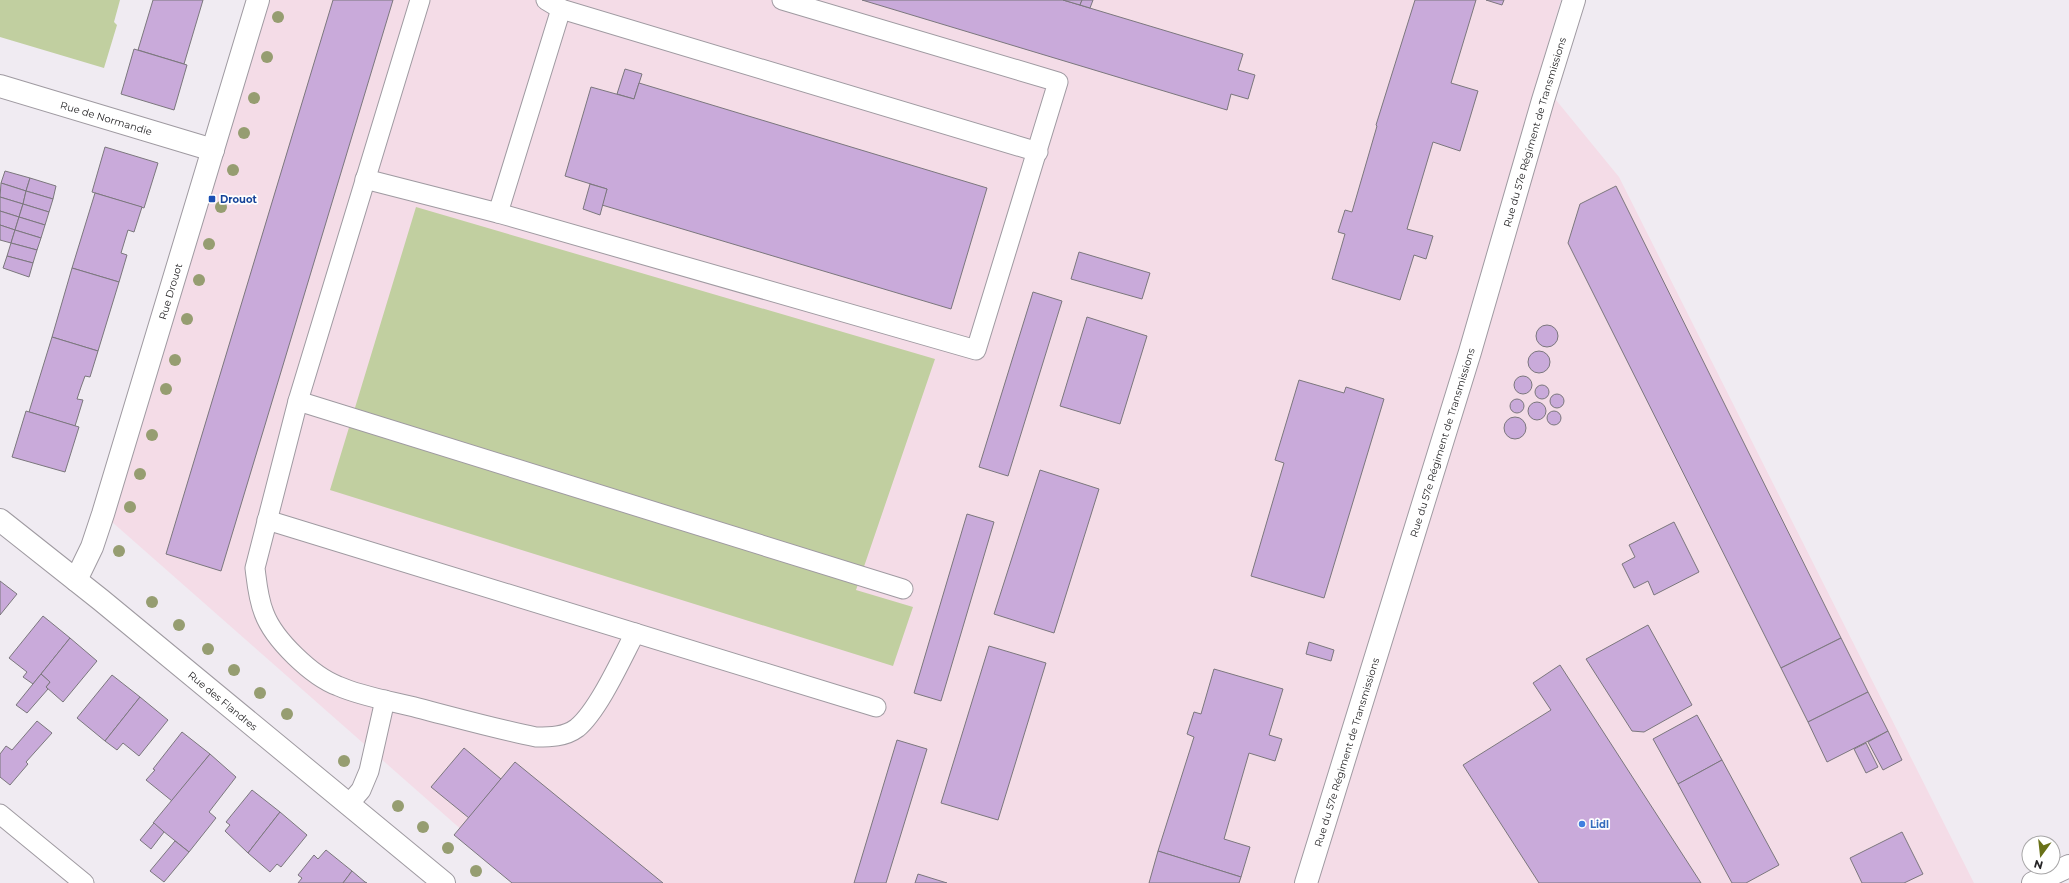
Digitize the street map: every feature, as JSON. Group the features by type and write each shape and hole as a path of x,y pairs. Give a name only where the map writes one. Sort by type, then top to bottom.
{"street":[{"name":"Rue Drouot","path":"76,580 92,548 103,514 258,0"},
{"name":"Rue du 57e Régiment de Transmissions","path":"1306,883 1470,352 1543,100 1574,0"},
{"name":"Rue de Normandie","path":"0,86 213,150"},
{"name":"Rue des Flandres","path":"0,520 76,580 444,883"},
{"path":"2033,883 2069,866"}],"lane":[{"path":"420,0 298,401 255,568 258,596 268,620 297,658 315,674 338,686 385,700 536,737 559,736 577,728 594,707 635,633"},
{"path":"365,179 498,213 976,350 1038,152 1058,82 782,0"},
{"path":"498,213 553,5 1038,152"},
{"path":"298,401 903,589"},
{"path":"267,520 876,707"},
{"path":"348,805 360,790 369,772 385,700"},
{"path":"0,814 84,883"}],"shaded area":[{"path":"266,0 1561,0 1538,78 1619,177 1974,883 522,883 103,514"}],"green space":[{"path":"0,0 120,0 114,22 117,25 104,68 0,37"},
{"path":"416,207 935,359 856,590 913,607 893,666 330,490"}],"building":[{"path":"153,0 203,0 184,64 138,50"},
{"path":"333,0 393,0 221,571 166,554"},
{"path":"862,0 1063,0 1243,54 1238,70 1255,75 1248,99 1231,94 1227,110"},
{"path":"1063,0 1082,0 1080,5"},
{"path":"1082,0 1093,0 1090,8 1080,5"},
{"path":"1415,0 1476,0 1451,83 1478,91 1460,151 1433,142 1407,229 1433,236 1426,259 1414,255 1400,300 1332,279 1345,234 1338,232 1345,210 1352,212 1377,126 1376,125"},
{"path":"1486,0 1504,0 1502,5"},
{"path":"134,49 187,65 174,110 121,94"},
{"path":"625,69 642,74 634,99 617,94"},
{"path":"639,83 987,188 951,309 602,205 607,189 565,176 591,87 634,99"},
{"path":"105,147 158,163 144,208 92,192"},
{"path":"5,171 30,178 26,191 1,183"},
{"path":"30,178 56,186 53,199 26,191"},
{"path":"1,183 26,191 23,204 0,197"},
{"path":"590,184 607,189 600,215 583,209"},
{"path":"1616,186 1841,638 1781,668 1568,243 1580,204"},
{"path":"26,191 53,199 49,212 23,204"},
{"path":"95,193 142,207 134,232 128,230 121,253 127,255 119,282 72,268"},
{"path":"0,197 23,204 19,217 0,211"},
{"path":"23,204 49,212 45,225 19,217"},
{"path":"0,211 19,217 15,230 0,225"},
{"path":"19,217 45,225 41,238 15,230"},
{"path":"0,225 15,230 11,243 0,240"},
{"path":"15,230 41,238 37,250 11,243"},
{"path":"11,243 37,250 33,263 7,256"},
{"path":"1079,252 1150,273 1142,299 1071,279"},
{"path":"7,256 33,263 29,277 3,268"},
{"path":"72,268 119,282 98,351 52,337"},
{"path":"1033,292 1062,301 1008,476 979,467"},
{"path":"1087,317 1147,336 1120,424 1060,406"},
{"path":"1547,325 1555,328 1558,336 1555,344 1547,347 1539,344 1536,336 1539,328"},
{"path":"52,337 98,351 90,377 85,376 77,399 83,400 75,426 29,412"},
{"path":"1539,351 1547,354 1550,362 1547,370 1539,373 1531,370 1528,362 1531,354"},
{"path":"1523,376 1529,379 1532,385 1529,391 1523,394 1517,391 1514,385 1517,379"},
{"path":"1299,380 1344,393 1346,387 1384,399 1324,598 1251,576 1284,463 1275,460"},
{"path":"1539,385 1545,385 1549,389 1549,395 1545,399 1539,399 1535,395 1535,389"},
{"path":"1554,394 1560,394 1564,398 1564,404 1560,408 1554,408 1550,404 1550,398"},
{"path":"1514,399 1520,399 1524,403 1524,409 1520,413 1514,413 1510,409 1510,403"},
{"path":"1537,402 1543,405 1546,411 1543,417 1537,420 1531,417 1528,411 1531,405"},
{"path":"26,411 79,427 65,472 12,457"},
{"path":"1551,411 1557,411 1561,415 1561,421 1557,425 1551,425 1547,421 1547,415"},
{"path":"1515,417 1523,420 1526,428 1523,436 1515,439 1507,436 1504,428 1507,420"},
{"path":"1040,470 1099,489 1054,633 994,614"},
{"path":"967,514 994,522 941,701 914,693"},
{"path":"1674,522 1699,572 1654,595 1648,581 1634,588 1622,564 1635,557 1629,545"},
{"path":"0,581 17,594 0,615"},
{"path":"43,616 70,638 33,684 23,677 27,672 9,658"},
{"path":"1648,625 1692,705 1644,732 1632,731 1586,659"},
{"path":"70,638 97,661 63,702 46,687 50,682 41,674"},
{"path":"1841,638 1868,692 1808,722 1781,668"},
{"path":"1309,642 1334,650 1331,661 1306,654"},
{"path":"989,646 1046,663 998,820 941,803"},
{"name":"Lidl","path":"1560,665 1701,883 1539,883 1463,765 1551,710 1533,683"},
{"path":"1214,669 1283,689 1269,735 1282,739 1275,761 1249,753 1224,839 1250,847 1241,877 1158,851 1194,737 1187,734 1194,712 1201,714"},
{"path":"41,674 50,682 46,687 48,689 27,713 16,705"},
{"path":"112,675 140,697 105,741 77,718"},
{"path":"1868,692 1888,731 1827,762 1808,722"},
{"path":"140,697 168,720 139,756 123,743 117,750 105,741"},
{"path":"1697,715 1722,760 1678,784 1653,739"},
{"path":"37,721 52,733 26,762 28,764 10,785 0,777 0,754 6,746 12,750"},
{"path":"1888,731 1902,760 1883,770 1868,742"},
{"path":"182,732 210,754 172,801 146,780"},
{"path":"897,740 927,749 886,883 854,883"},
{"path":"1866,743 1878,767 1866,773 1854,749"},
{"path":"464,748 501,779 469,818 431,787"},
{"path":"210,754 236,777 209,812 216,818 189,852 153,823"},
{"path":"1722,760 1779,865 1746,883 1732,883 1678,784"},
{"path":"515,762 663,883 512,883 454,835"},
{"path":"252,790 280,812 248,853 225,831 230,825 226,822"},
{"path":"280,812 307,835 281,867 277,864 270,872 248,853"},
{"path":"154,823 164,832 151,849 140,840"},
{"path":"1902,832 1923,874 1904,883 1862,883 1850,858"},
{"path":"175,841 189,852 164,882 150,871"},
{"path":"326,850 352,871 343,883 298,883 302,878 298,875 314,855 318,859"},
{"path":"1158,851 1241,877 1239,883 1149,883"},
{"path":"352,871 365,882 367,883 343,883"},
{"path":"918,874 947,883 915,883"}],"place":[{"name":"Drouot","path":"212,199"},
{"name":"Lidl","path":"1582,824"}]}
